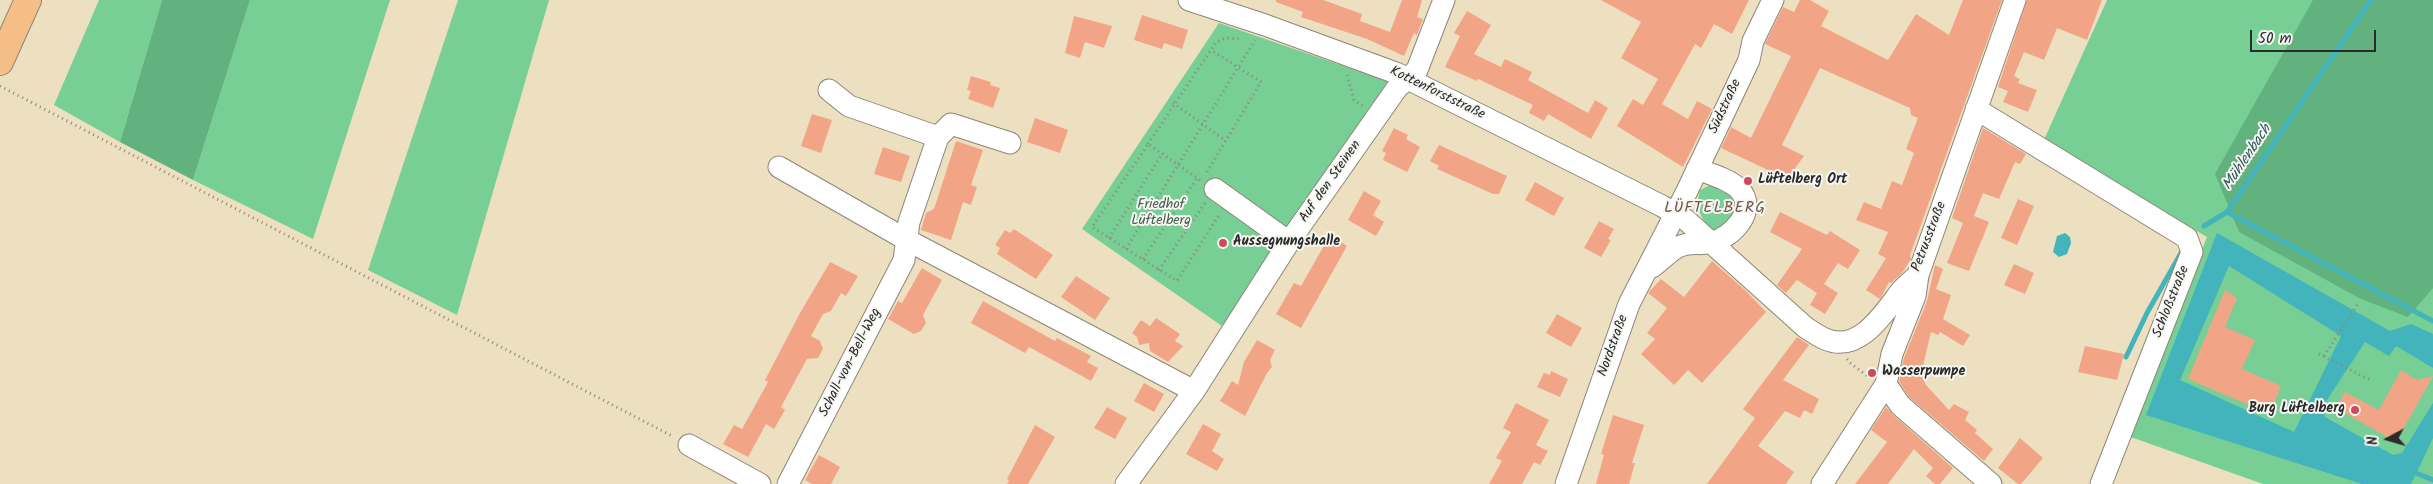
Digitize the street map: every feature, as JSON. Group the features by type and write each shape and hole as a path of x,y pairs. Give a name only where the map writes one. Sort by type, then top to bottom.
{"main road":[{"path":"0,62 28,0"}],"street":[{"name":"Kottenforststraße","path":"1189,0 1260,33 1341,53 1409,79 1675,213"},
{"name":"Auf den Steinen","path":"1126,484 1194,391 1289,242 1397,88 1409,79 1416,70 1444,0"},
{"name":"Südstraße","path":"1675,213 1748,60 1753,41 1774,0"},
{"name":"Petrusstraße","path":"1675,213 1686,220 1805,327 1825,340 1837,342 1853,340 1883,316 1902,288 1918,275 2015,0"},
{"path":"829,90 849,106 938,137 951,124 1010,143"},
{"name":"Schloßstraße","path":"1976,109 2187,238 2192,252 2120,430 2101,484"},
{"name":"Schall-von-Bell-Weg","path":"788,484 904,260 909,222 938,137"},
{"path":"779,167 907,240 1194,391"},
{"path":"1648,271 1676,248 1692,242 1710,243 1726,236 1741,223 1746,208 1745,196 1738,187 1697,168"},
{"path":"1214,189 1289,242"},
{"name":"Nordstraße","path":"1566,484 1629,304 1648,271 1675,213"},
{"path":"1822,484 1886,384 1892,354 1915,296 1918,275"},
{"path":"1886,384 1900,405 1991,484"},
{"path":"689,445 760,484"}],"path":[{"path":"1219,215 1177,281 1092,227 1216,42 1226,38 1260,33"},
{"path":"1126,249 1260,33"},
{"path":"1148,144 1177,166 1202,181 1261,82 1211,50"},
{"path":"1341,53 1354,100 1378,116"},
{"path":"0,86 689,445"},
{"path":"1174,103 1226,141"},
{"path":"1109,238 1162,154"},
{"path":"1143,259 1197,178"},
{"path":"1159,270 1214,189"},
{"path":"2324,356 2359,302"},
{"path":"2319,354 2372,381"}],"green space":[{"path":"99,0 162,0 120,142 54,105"},
{"path":"162,0 250,0 193,180 120,142"},
{"path":"250,0 390,0 313,239 193,180"},
{"path":"458,0 549,0 457,315 368,270"},
{"path":"2107,0 2433,0 2433,484 2263,484 2128,436 2207,237 2043,142"},
{"path":"2313,0 2433,0 2433,288 2408,317 2361,299 2239,232 2215,174"},
{"name":"Friedhof Lüftelberg","path":"1219,23 1390,82 1222,326 1082,229"},
{"path":"1710,185 1731,196 1736,208 1732,223 1713,233 1702,218 1698,202 1700,190"}],"water":[{"path":"2065,233 2070,237 2071,243 2067,254 2059,257 2053,252 2057,236"},
{"path":"2217,233 2390,331 2411,324 2433,334 2433,368 2396,346 2389,356 2365,342 2323,406 2325,417 2393,455 2402,453 2433,403 2433,438 2411,484 2362,484 2146,415","holes":["2229,266 2341,336 2294,432 2180,380"]}],"building":[{"path":"1276,0 1323,0 1362,14 1360,21 1390,32 1402,0 1422,0 1417,17 1423,19 1417,35 1414,33 1404,56 1367,39 1301,17 1303,12 1276,2"},
{"path":"1601,0 1749,0 1732,34 1714,24 1701,48 1695,44 1662,104 1688,119 1697,101 1712,109 1683,167 1617,126 1633,99 1643,105 1658,79 1621,58 1641,22"},
{"path":"1800,0 1810,0 1829,11 1821,26 1888,60 1916,14 1949,35 1963,0 2002,0 1910,255 1911,259 1902,273 1891,283 1889,282 1880,299 1866,290 1886,258 1878,254 1888,232 1856,220 1864,202 1881,209 1892,181 1902,185 1914,153 1906,149 1918,118 1911,115 1910,108 1820,68 1782,145 1804,156 1787,179 1721,148 1731,127 1751,138 1791,56 1765,44 1783,7 1794,12"},
{"path":"2027,0 2102,0 2087,40 2057,28 2044,60 2024,52 2014,76 2020,79 2018,83 2037,90 2028,112 2003,102 2008,91 1998,87"},
{"path":"1467,11 1491,25 1474,54 1501,67 1505,59 1532,72 1528,80 1588,113 1595,100 1608,108 1591,139 1548,114 1544,121 1529,113 1533,105 1478,79 1477,81 1445,67 1460,36 1454,33"},
{"path":"1142,15 1188,30 1182,49 1164,43 1162,49 1134,40"},
{"path":"1074,16 1112,26 1104,48 1085,42 1080,58 1065,53"},
{"path":"971,76 991,82 990,85 1000,88 993,108 968,99 971,91 967,90"},
{"path":"812,114 832,120 821,153 801,146"},
{"path":"1035,118 1068,130 1060,153 1027,142"},
{"path":"1394,128 1408,135 1406,139 1420,147 1407,172 1383,160 1386,153 1382,151"},
{"path":"1983,128 2026,154 2020,164 2015,162 1999,199 1983,193 1974,216 1989,222 1969,271 1947,263 1963,223 1952,218"},
{"path":"956,141 983,150 971,185 977,187 971,205 963,202 951,240 921,230 926,213 934,209"},
{"path":"1439,145 1507,176 1499,194 1493,194 1437,169 1439,166 1430,161"},
{"path":"883,147 910,156 901,182 874,174"},
{"path":"1535,182 1564,198 1554,216 1525,200"},
{"path":"1364,191 1381,201 1373,215 1384,222 1376,236 1348,220"},
{"path":"2018,199 2034,206 2017,245 2001,238"},
{"path":"1780,212 1827,235 1830,231 1860,250 1848,269 1838,263 1824,284 1838,293 1825,314 1810,305 1817,293 1797,280 1786,293 1777,285 1802,249 1770,232"},
{"path":"1599,221 1614,229 1608,239 1611,240 1601,257 1584,248"},
{"path":"1014,229 1053,255 1036,279 997,254 1000,248 995,245 1005,230 1010,233"},
{"path":"1330,235 1347,246 1301,328 1276,314 1294,283 1301,286"},
{"path":"1712,261 1746,291 1766,312 1702,383 1688,370 1674,385 1641,354 1655,339 1647,333 1667,308 1648,293 1661,279 1684,297"},
{"path":"830,262 858,276 846,296 841,293 831,311 823,314 811,336 820,341 823,349 818,358 807,359 781,407 785,410 774,429 766,424 748,457 723,444 734,425 742,429 768,382 765,380 800,313"},
{"path":"2014,264 2034,273 2025,294 2004,285"},
{"path":"1935,265 1943,269 1936,289 1951,295 1943,319 1970,335 1963,346 1940,332 1938,335 1931,332 1921,374 1926,385 1949,410 1954,404 1969,412 1965,420 1977,430 1975,433 1993,449 1984,461 1909,397 1899,381 1904,358 1927,301"},
{"path":"922,268 942,280 923,315 926,323 921,331 914,334 888,319 898,301 902,303"},
{"path":"1076,276 1110,298 1095,320 1061,297"},
{"path":"2225,290 2237,298 2225,327 2255,340 2242,369 2281,386 2270,414 2188,379"},
{"path":"983,301 1055,341 1057,338 1091,356 1087,362 1098,368 1091,381 1029,347 1025,353 971,323"},
{"path":"1557,314 1582,328 1571,347 1546,333"},
{"path":"1156,318 1180,334 1175,341 1183,346 1168,362 1150,351 1149,343 1139,345 1137,337 1132,333 1141,320 1150,326"},
{"path":"1797,337 1809,345 1783,380 1819,399 1812,414 1804,410 1800,418 1785,411 1758,446 1794,472 1786,484 1707,484 1755,418 1743,409"},
{"path":"1257,340 1275,350 1270,360 1272,367 1245,416 1220,401 1232,381 1238,385 1244,362"},
{"path":"2085,346 2124,354 2117,380 2078,372"},
{"name":"Burg Lüftelberg","path":"2401,370 2417,380 2433,376 2396,442 2336,408 2345,392 2379,410"},
{"path":"1551,371 1568,379 1560,397 1537,387 1544,373 1550,375"},
{"path":"1144,383 1164,394 1154,412 1134,401"},
{"path":"1516,403 1549,420 1536,445 1548,451 1540,465 1534,462 1522,484 1489,484 1502,461 1496,458 1511,432 1503,428"},
{"path":"1107,407 1127,418 1115,439 1094,428"},
{"path":"1886,407 1953,468 1940,484 1935,484 1926,476 1933,468 1914,449 1888,484 1855,484 1887,442 1871,430"},
{"path":"1613,415 1644,425 1632,463 1635,463 1629,484 1596,484 1604,455 1601,454"},
{"path":"1203,424 1221,434 1212,451 1224,459 1217,471 1186,454"},
{"path":"1035,425 1055,437 1028,484 1007,484 1009,480 1007,479"},
{"path":"2020,438 2043,458 2021,484 2018,484 1998,468"},
{"path":"819,455 840,467 831,484 812,484 805,480"}],"waterway":[{"name":"Mühlenbach","path":"2371,0 2227,212 2433,321"},
{"path":"2204,226 2227,212"},
{"path":"2126,357 2147,313 2181,253"},
{"name":"Mühlenbach","path":"2416,473 2433,480"}],"place":[{"name":"Lüftelberg Ort","path":"1748,181"},
{"name":"Aussegnungshalle","path":"1223,243"},
{"name":"Wasserpumpe","path":"1872,373"},
{"name":"Burg Lüftelberg","path":"2355,410"}],"district":[{"name":"LÜFTELBERG","path":"1715,209"}]}
